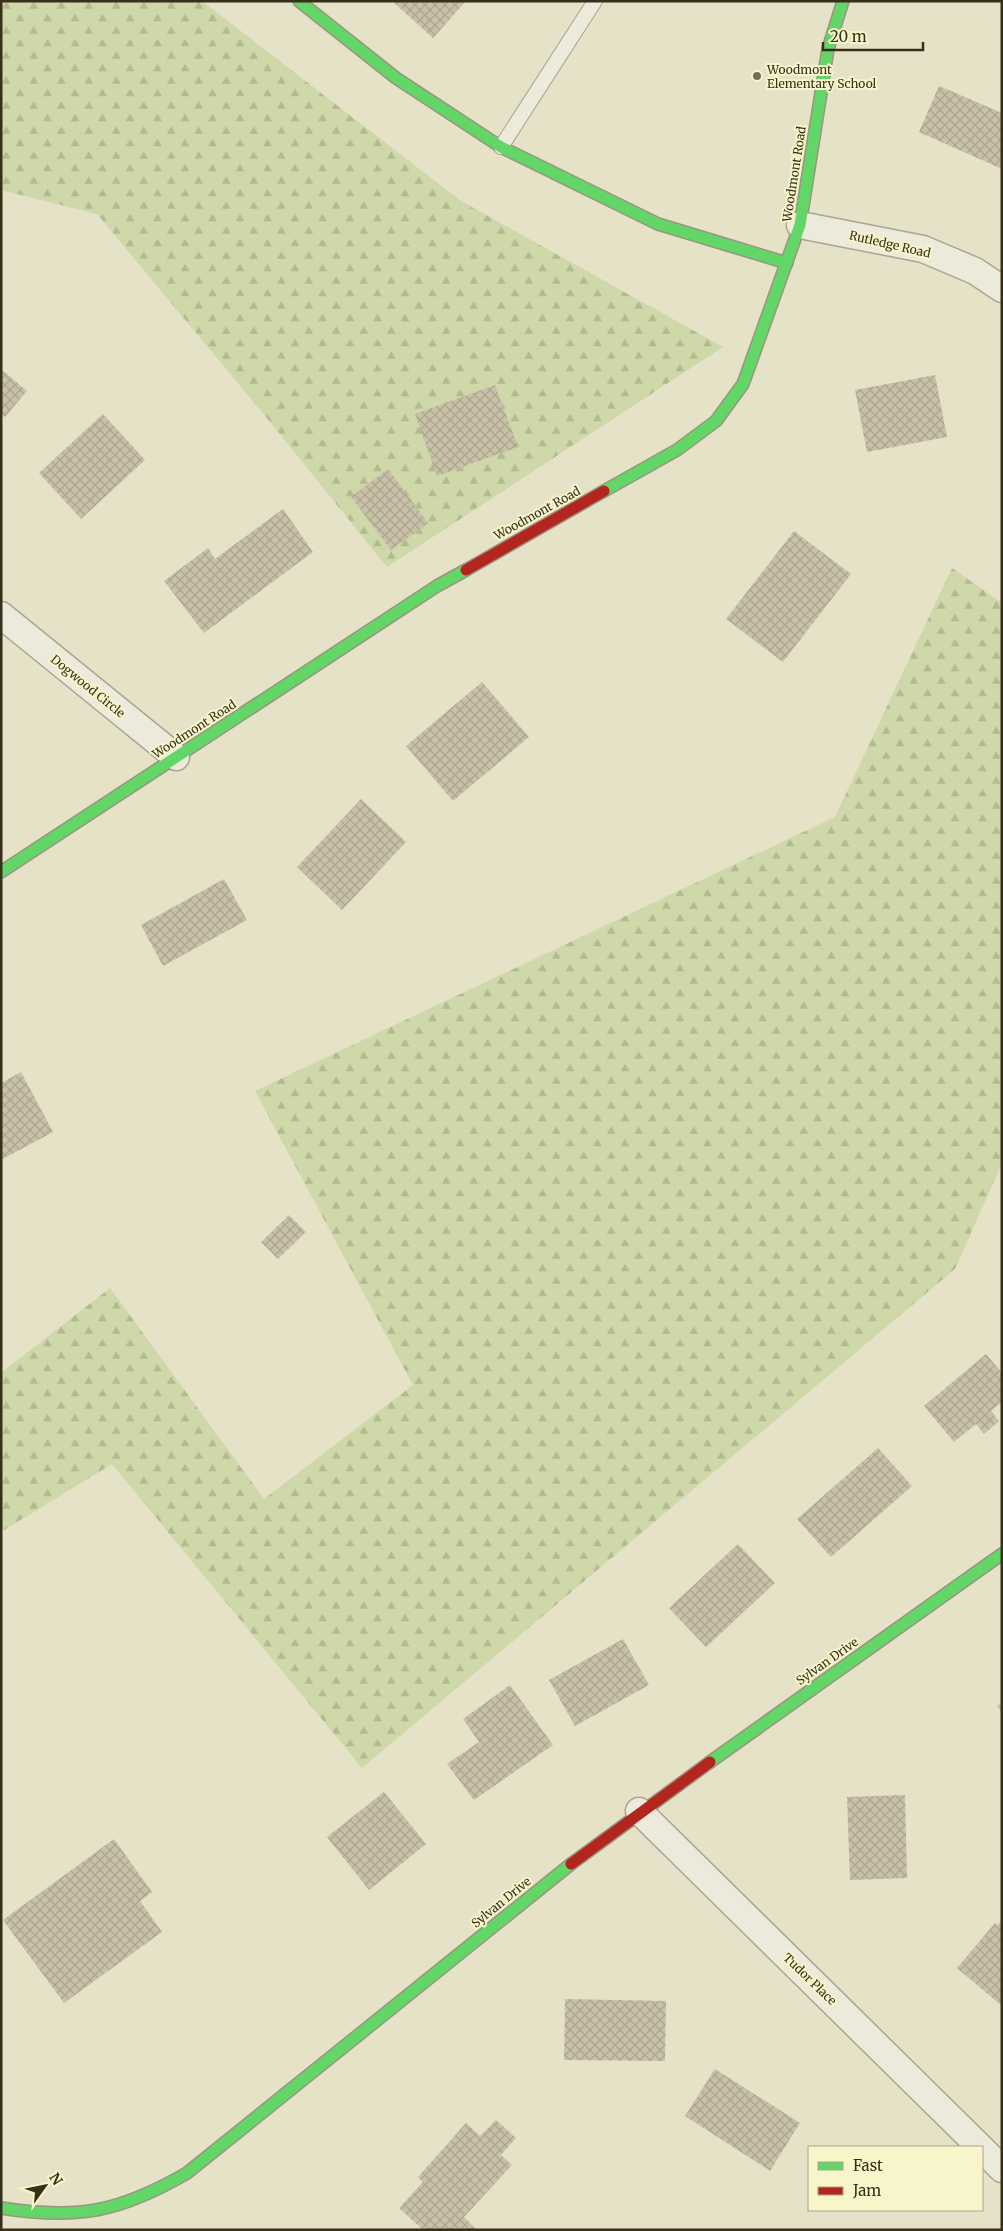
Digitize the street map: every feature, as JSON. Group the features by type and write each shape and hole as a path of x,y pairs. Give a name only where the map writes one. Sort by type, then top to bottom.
{"street":[{"path":"299,1 396,78 500,147 658,224 787,263"},
{"name":"Woodmont Road","path":"1,872 437,586 677,450 716,421 744,384 800,224 828,49 843,1"},
{"name":"Rutledge Road","path":"800,224 923,249 975,271 1002,289"},
{"name":"Dogwood Circle","path":"1,615 176,757"},
{"name":"Sylvan Drive","path":"1,2208 34,2214 79,2214 116,2208 146,2197 187,2173 639,1811 1002,1554"},
{"name":"Tudor Place","path":"639,1811 979,2146"},
{"name":"Tudor Place","path":"983,2150 1002,2169"}],"lane":[{"path":"500,147 595,1"}],"green space":[{"path":"1,1 202,1 461,201 723,347 387,567 266,417 97,214 1,190"},
{"path":"952,568 1002,603 1002,1163 955,1269 362,1768 112,1464 1,1532 1,1373 110,1288 264,1499 413,1385 255,1091 835,817"}],"building":[{"path":"392,1 466,1 433,38"},
{"path":"939,86 1002,113 1002,169 919,132"},
{"path":"1,369 27,391 5,417 1,414"},
{"path":"935,375 947,437 867,452 855,390"},
{"path":"495,385 518,447 437,476 415,414"},
{"path":"103,414 145,460 81,519 39,473"},
{"path":"388,469 428,523 391,550 351,497"},
{"path":"283,509 313,552 204,633 164,581 208,548 215,559"},
{"path":"794,531 851,574 783,662 726,619"},
{"path":"482,682 529,737 453,801 406,746"},
{"path":"361,799 406,842 342,910 297,867"},
{"path":"224,879 247,920 163,966 141,925"},
{"path":"21,1072 53,1132 1,1160 1,1083"},
{"path":"289,1215 306,1232 278,1259 261,1242"},
{"path":"986,1354 1002,1373 1002,1402 991,1411 999,1421 984,1434 976,1424 954,1442 924,1406"},
{"path":"878,1448 912,1486 831,1557 797,1519"},
{"path":"738,1544 775,1583 706,1647 669,1608"},
{"path":"623,1639 649,1685 575,1726 549,1680"},
{"path":"510,1685 553,1745 474,1800 447,1764 479,1742 463,1719"},
{"path":"1002,1702 1002,1712 997,1706"},
{"path":"384,1792 426,1844 369,1890 327,1837"},
{"path":"905,1795 907,1878 850,1880 847,1797"},
{"path":"114,1839 152,1892 140,1901 162,1932 64,2003 3,1920"},
{"path":"1002,1920 1002,2006 957,1968 995,1923 997,1926"},
{"path":"565,1999 666,2001 665,2061 564,2060"},
{"path":"715,2069 800,2123 770,2171 685,2116"},
{"path":"496,2120 516,2138 501,2155 512,2165 464,2217 477,2230 423,2230 399,2208 423,2182 418,2177 466,2123 480,2136"}],"traffic: fast":[{"path":"299,1 396,78 501,147 658,224 787,263"},
{"path":"604,491 677,450 716,421 743,384 800,225 828,49 843,1"},
{"path":"1,872 437,586 466,570"},
{"path":"710,1762 1002,1554"},
{"path":"1,2208 53,2213 98,2210 140,2197 187,2173 571,1864"}],"traffic: jam":[{"path":"466,570 604,491"},
{"path":"571,1864 710,1762"}],"place":[{"name":"Woodmont Elementary School","path":"757,76"}]}
